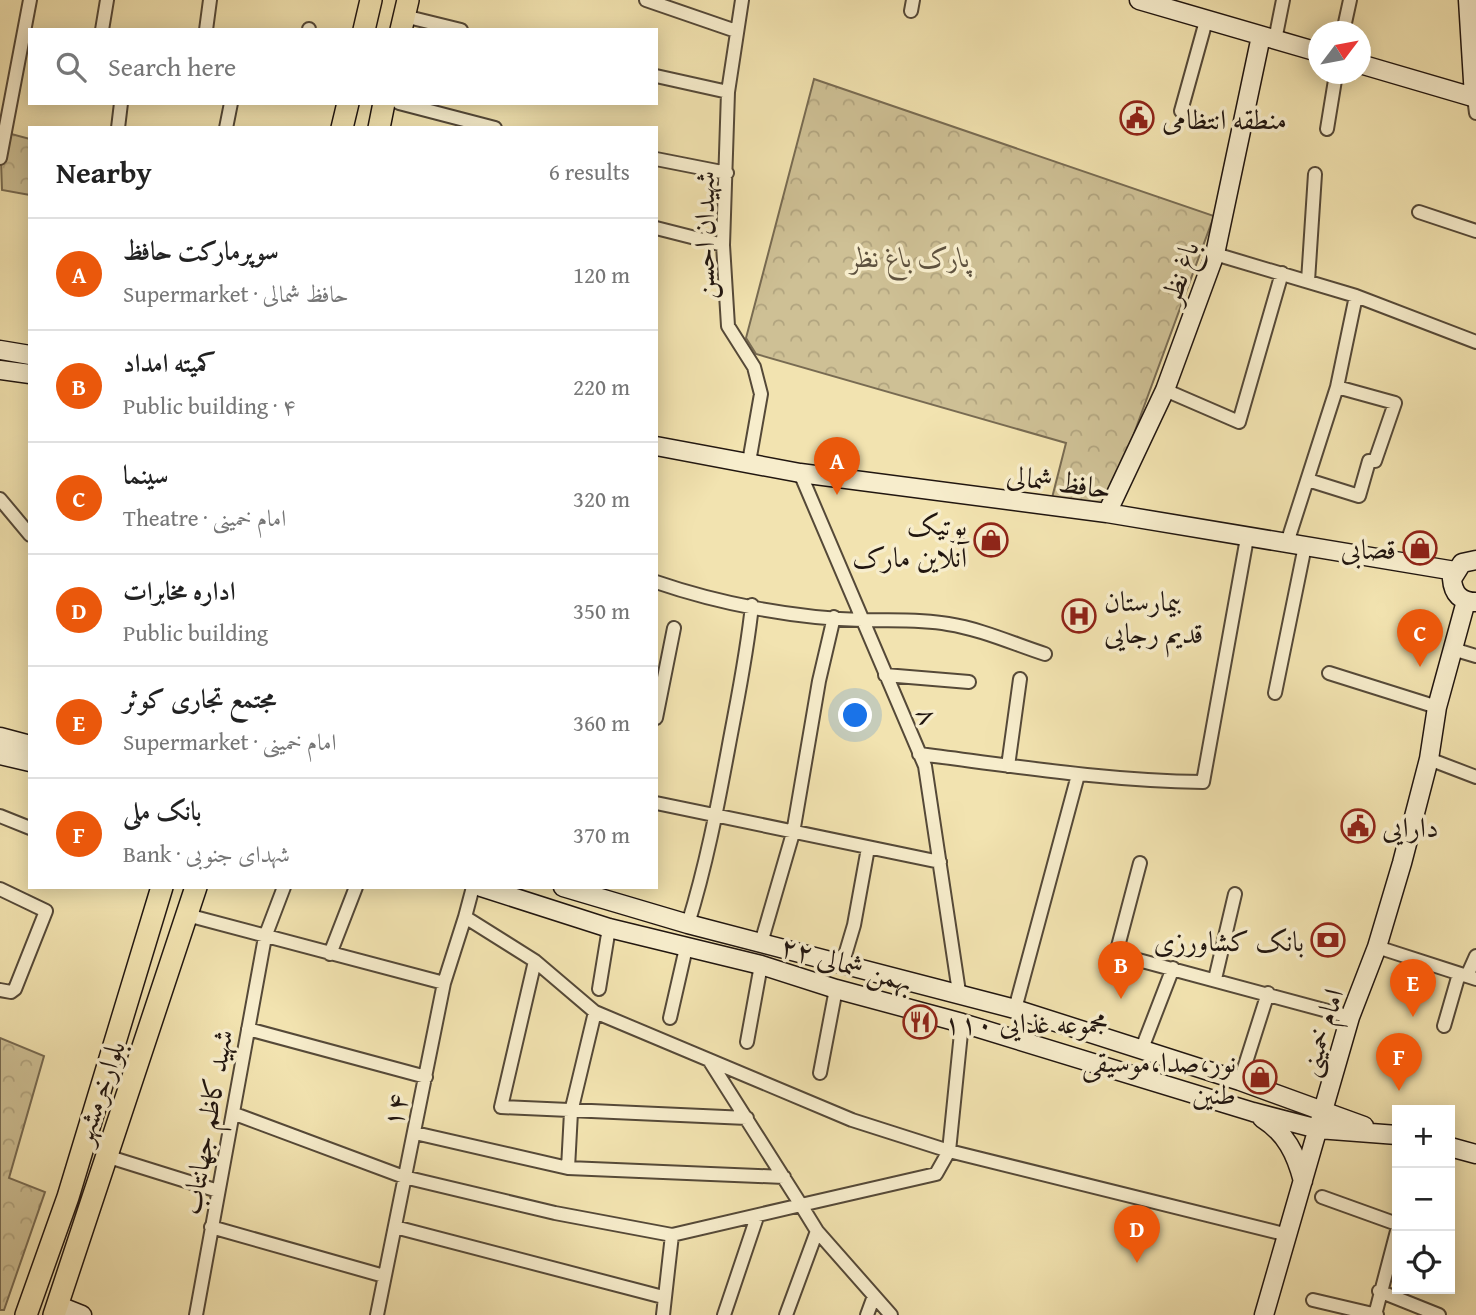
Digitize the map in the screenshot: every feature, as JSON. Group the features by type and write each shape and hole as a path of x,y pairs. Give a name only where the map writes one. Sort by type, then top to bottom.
{"main road":[{"path":"364,28 371,0"},
{"path":"1139,0 1180,7 1206,21 1308,49"},
{"path":"1371,68 1475,103 1468,0"},
{"name":"باغ نظر","path":"1107,513 1165,390 1215,254 1268,38"},
{"path":"342,126 348,105"},
{"path":"379,126 384,105"},
{"path":"0,350 28,355"},
{"path":"0,370 28,374"},
{"name":"حافظ شمالی","path":"658,448 749,461 800,473 1107,513 1455,571"},
{"path":"1471,602 1454,590 1455,571 1462,563 1476,560"},
{"name":"امام خمینی","path":"1264,1315 1350,1017 1377,947 1429,759 1437,708 1471,602"},
{"path":"0,737 28,744"},
{"path":"0,755 28,762"},
{"name":"بلوارخرمشهر","path":"26,1315 68,1197 161,889"},
{"name":"بلوارخرمشهر","path":"55,1310 195,889"},
{"name":"۲۲ بهمن شمالی","path":"487,889 609,928 761,965 836,989 962,1023 1253,1112 1318,1129 1378,1131"},
{"name":"۲۲ بهمن شمالی","path":"578,889 615,894 688,924 959,992 1240,1081 1378,1131"},
{"path":"1253,1112 1272,1124 1287,1140 1303,1181"},
{"path":"1378,1131 1392,1134"},
{"path":"1455,1148 1476,1154"},
{"path":"55,1310 82,1315"}],"street":[{"path":"0,158 3,120 30,0"},
{"path":"102,28 107,0"},
{"path":"206,28 210,0"},
{"path":"646,0 736,31"},
{"name":"شهیدان احسن","path":"742,0 728,92 723,245 728,326 754,367 761,394 749,461"},
{"path":"1268,38 1283,0"},
{"path":"1345,21 1350,0"},
{"path":"404,15 453,28"},
{"path":"1181,111 1206,21"},
{"path":"658,76 728,92"},
{"path":"1327,130 1334,84"},
{"path":"118,126 121,105"},
{"path":"226,126 231,105"},
{"path":"407,105 487,126"},
{"path":"658,159 727,173"},
{"path":"1308,281 1315,174"},
{"path":"1419,212 1476,231"},
{"path":"658,229 723,245"},
{"path":"1215,254 1356,296 1476,342"},
{"path":"1165,390 1239,422 1282,273"},
{"path":"1287,543 1337,387 1356,296"},
{"path":"1308,480 1359,496 1369,461 1375,461 1395,403 1337,387"},
{"name":"۸","path":"800,473 925,766 959,992"},
{"path":"1,503 28,533"},
{"path":"919,754 1143,782 1203,782 1247,538"},
{"path":"1275,693 1305,546"},
{"path":"658,583 701,597 834,617 861,620 910,619 951,624 1045,654"},
{"path":"688,924 706,867 717,815 744,674 752,605"},
{"path":"761,943 793,833 819,681 834,617"},
{"path":"658,708 674,628"},
{"path":"1455,650 1476,656"},
{"path":"1329,673 1437,708"},
{"path":"885,675 969,682"},
{"path":"1008,765 1020,679"},
{"path":"1429,759 1476,777"},
{"path":"1015,1009 1078,775"},
{"path":"658,803 940,862"},
{"path":"0,816 28,827"},
{"path":"843,962 854,925 868,848"},
{"path":"1139,863 1116,954 1350,1017"},
{"path":"0,889 46,911 15,989 11,992 0,990"},
{"name":"شهید کاظم جهانتاب","path":"196,1315 235,1114 265,937 283,889"},
{"path":"330,954 355,889"},
{"name":"۱۴","path":"377,1313 444,983 472,889"},
{"path":"1215,979 1235,894"},
{"path":"187,915 444,983"},
{"path":"465,916 535,961 595,1012 852,1120 949,1151 1287,1235"},
{"path":"599,989 609,928"},
{"path":"1377,947 1467,976"},
{"path":"670,1018 686,948"},
{"path":"1444,1026 1476,956"},
{"path":"535,961 500,1107 747,1118"},
{"path":"747,1042 761,965"},
{"path":"1141,1051 1173,968"},
{"path":"820,1073 836,989"},
{"path":"1240,1081 1268,993"},
{"path":"568,1168 571,1112 595,1012"},
{"path":"235,1114 404,1177 555,1213 672,1235 936,1174 949,1151 962,1023"},
{"path":"248,1029 426,1077"},
{"path":"709,1060 817,1231 891,1315"},
{"path":"415,1133 568,1168 784,1177"},
{"path":"106,1156 218,1191"},
{"path":"1322,1197 1392,1222"},
{"path":"724,1315 757,1217"},
{"path":"211,1227 384,1276"},
{"path":"395,1227 663,1297"},
{"path":"786,1315 817,1231"},
{"path":"663,1315 672,1235"},
{"path":"1313,1300 1376,1315 1379,1291 1392,1248"},
{"path":"1379,1291 1439,1315"},
{"path":"867,1315 874,1296"},
{"path":"377,1313 392,1315"}],"green space":[{"name":"پارک باغ نظر","path":"814,79 1214,216 1107,507 1052,498 1066,443 756,354 746,338"},
{"path":"0,131 28,138 28,195 2,190"},
{"path":"0,1038 44,1056 9,1178 45,1192 4,1310 0,1310"}],"place":[{"name":"منطقه انتظامی","path":"1137,118"},
{"name":"سوپرمارکت حافظ","path":"837,495"},
{"name":"بوتیک آنلاین مارک","path":"991,540"},
{"name":"قصابی","path":"1420,548"},
{"name":"بیمارستان قدیم رجایی","path":"1079,616"},
{"name":"سینما","path":"1420,667"},
{"name":"دارایی","path":"1358,826"},
{"name":"بانک کشاورزی","path":"1328,940"},
{"name":"کمیته امداد","path":"1121,999"},
{"name":"مجتمع تجاری کوثر","path":"1413,1017"},
{"name":"مجموعه غذایی ۱۱۰","path":"920,1022"},
{"name":"نور،صدا،موسیقی طنین","path":"1260,1077"},
{"name":"بانک ملی","path":"1399,1091"},
{"name":"اداره مخابرات","path":"1137,1263"}]}
